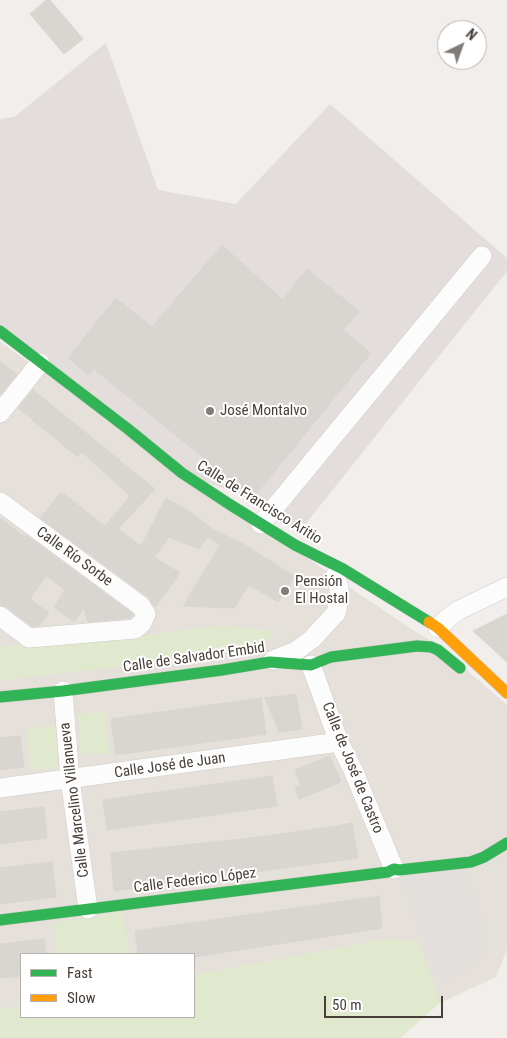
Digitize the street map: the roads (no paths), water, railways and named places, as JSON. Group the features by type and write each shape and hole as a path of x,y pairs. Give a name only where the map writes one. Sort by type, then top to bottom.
{"street":[{"path":"261,524 482,256"},
{"name":"Calle de Francisco Aritio","path":"0,331 182,472 229,504 295,545 343,569 438,628 507,693"},
{"path":"0,413 40,362"},
{"name":"Calle Río Sorbe","path":"0,502 141,606 146,614 142,623 135,629 29,638 0,616"},
{"path":"295,545 321,567 430,635 495,697"},
{"path":"270,662 296,651 312,639 336,613 339,600 335,576"},
{"path":"438,628 459,610 507,587"},
{"path":"312,666 331,656 426,646 438,650 462,669 472,674"},
{"name":"Calle de Salvador Embid","path":"0,697 63,691 270,662 312,666"},
{"name":"Calle de José de Castro","path":"312,666 339,742 353,770 394,869"},
{"name":"Calle Marcelino Villanueva","path":"63,691 70,779 88,909"},
{"name":"Calle José de Juan","path":"0,788 339,742"},
{"name":"Calle Federico López","path":"0,920 394,869 403,870 471,862 484,857 507,843"}],"place":[{"name":"José Montalvo","path":"210,411"},
{"name":"Pensión El Hostal","path":"285,591"}]}
